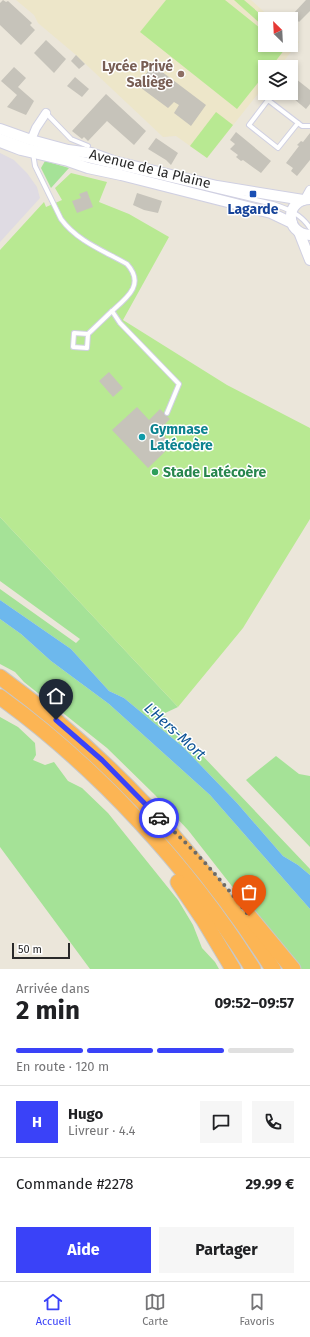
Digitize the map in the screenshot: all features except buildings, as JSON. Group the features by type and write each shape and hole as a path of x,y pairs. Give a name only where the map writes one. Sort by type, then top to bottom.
{"highway":[{"path":"0,677 44,710 102,760 154,813 219,891 272,969"},
{"path":"0,697 38,727 89,771 138,821 196,888 253,969"},
{"path":"154,813 188,843 225,884 260,931 293,969"},
{"path":"151,836 171,872 204,919 233,969"}],"street":[{"path":"31,140 36,128 46,113"},
{"name":"Avenue de la Plaine","path":"0,129 31,140 68,150 92,153 113,161 217,186 307,197"},
{"name":"Avenue de la Plaine","path":"0,142 88,168 121,174 271,213 292,223"},
{"path":"307,197 295,205 292,211 292,223 299,232 310,260"},
{"path":"299,232 310,235"}],"lane":[{"path":"298,123 278,148 249,125 268,100 298,123 305,127 310,126"},
{"path":"46,113 71,139 88,146"},
{"path":"0,136 28,146 273,204 292,211 310,228"},
{"path":"33,153 32,158 35,166 61,219 67,227 74,234 127,264 134,271 135,283 132,292 88,334 87,348 73,348 74,333 88,334"},
{"path":"112,311 120,323 179,384 167,413"}],"shaded area":[{"name":"Lycée Privé Saliège","path":"16,0 251,0 264,12 258,12 258,52 291,52 285,60 258,60 258,94 207,158 176,136 163,137 76,55 38,23 34,15"},
{"path":"0,153 14,160 27,173 37,187 40,198 0,242"}],"green space":[{"path":"166,0 225,0 258,26 258,52 283,52 276,60 258,60 258,83 237,109 140,32"},
{"path":"234,0 244,0 258,12 258,22"},
{"path":"216,112 233,125 207,158 190,146"},
{"path":"45,161 69,168 51,188 41,168"},
{"name":"Stade Latécoère","path":"71,173 107,182 99,202 129,214 169,237 123,320 227,385 310,428 310,519 243,628 178,707 0,517 0,250 44,202 46,207 62,200 55,188"},
{"path":"0,517 178,707 163,714 310,869 310,875 298,865 283,856 237,803 183,747 124,698 109,691 71,649 0,600 0,589 76,643 80,639 0,581"},
{"path":"0,619 21,634 51,661 109,704 210,795 310,909 310,969 299,969 274,940 188,830 155,795 107,748 24,682 15,672 0,664"},
{"path":"0,717 18,727 35,743 36,755 33,760 45,765 54,762 68,781 82,788 108,813 178,900 193,925 202,948 215,962 219,969 90,969 0,847"},
{"path":"276,756 299,774 310,776 310,847 246,780"}],"water":[{"path":"0,600 71,649 109,691 124,698 183,747 237,803 283,856 298,865 310,875 310,909 210,795 109,704 51,661 21,634 0,619"}],"way so far":[{"path":"159,818 188,843 225,884 249,916"}],"place":[{"name":"Lycée Privé Saliège","path":"181,74"},
{"name":"Lagarde","path":"253,194"},
{"name":"Gymnase Latécoère","path":"142,437"},
{"name":"Stade Latécoère","path":"155,472"}],"route":[{"path":"56,720 102,760 159,818"}],"water label":[{"name":"L'Hers-Mort","path":"175,731"}]}
